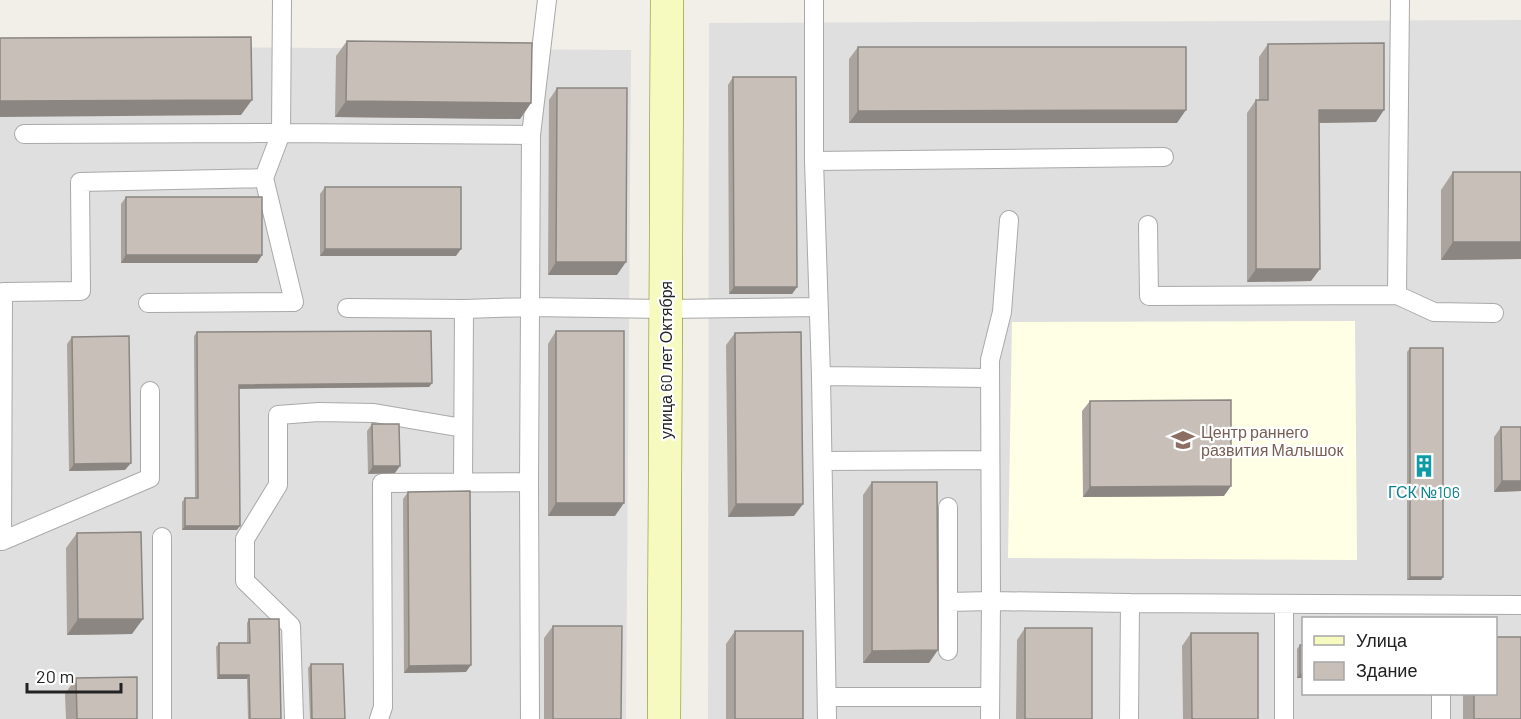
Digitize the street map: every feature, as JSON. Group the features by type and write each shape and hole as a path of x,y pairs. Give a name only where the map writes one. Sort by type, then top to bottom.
{"main road":[{"name":"улица 60 лет Октября","path":"664,719 667,0"}],"lane":[{"path":"148,303 294,302 264,178 281,133 282,0"},
{"path":"530,719 531,135 546,0"},
{"path":"814,0 814,161 823,461 827,719"},
{"path":"1397,295 1400,0"},
{"path":"24,134 531,135"},
{"path":"814,161 1164,158"},
{"path":"150,391 150,478 1,541 3,292 81,291 80,182 264,178"},
{"path":"990,719 990,360 1002,312 1009,220"},
{"path":"1148,225 1149,296 1397,295 1434,312 1494,313"},
{"path":"347,308 818,307"},
{"path":"463,482 464,309"},
{"path":"821,376 990,378"},
{"path":"294,719 291,626 245,582 245,539 278,485 278,415 319,412 374,413 463,428"},
{"path":"823,461 990,460"},
{"path":"379,719 383,707 382,483 529,482"},
{"path":"948,507 948,651"},
{"path":"162,537 162,719"},
{"path":"948,602 1284,604 1441,612 1521,605"},
{"path":"1129,719 1130,603"},
{"path":"1284,604 1284,719"},
{"path":"1441,695 1441,719"},
{"path":"827,697 990,697"}],"shaded area":[{"path":"1521,20 1521,719 708,719 709,23"},
{"path":"0,46 631,50 626,719 0,719"},
{"name":"Центр раннего развития Малышок","path":"1355,321 1357,560 1008,558 1012,322"}],"building":[{"path":"251,37 252,100 0,101 0,38"},
{"path":"347,41 532,43 531,103 346,101"},
{"path":"1384,43 1384,110 1319,110 1320,269 1256,269 1256,100 1268,100 1268,44"},
{"path":"858,47 1186,47 1186,110 858,111"},
{"path":"733,77 796,77 797,287 734,287"},
{"path":"557,88 627,88 626,262 556,262"},
{"path":"1453,172 1521,172 1521,242 1453,242"},
{"path":"325,187 461,187 461,249 325,249"},
{"path":"126,197 262,197 262,255 126,255"},
{"path":"431,331 432,383 239,385 240,526 185,526 185,498 198,498 197,332"},
{"path":"556,331 624,331 624,503 556,503"},
{"path":"801,332 803,504 736,504 735,333"},
{"path":"129,336 131,463 74,464 72,337"},
{"name":"ГСК №106","path":"1410,348 1443,348 1443,577 1410,577"},
{"path":"1231,400 1231,486 1090,487 1090,401"},
{"path":"372,424 399,424 400,466 373,466"},
{"path":"1501,427 1521,427 1521,481 1502,481"},
{"path":"872,482 937,482 938,650 872,651"},
{"path":"470,491 471,665 409,666 408,492"},
{"path":"141,532 143,619 78,619 77,533"},
{"path":"249,619 279,619 281,719 250,719 249,675 219,675 219,643 250,643"},
{"path":"553,626 622,626 621,719 553,719"},
{"path":"1025,628 1092,628 1092,719 1025,719"},
{"path":"735,631 803,631 803,719 735,719"},
{"path":"1191,633 1258,633 1258,719 1192,719"},
{"path":"1497,637 1521,637 1521,719 1474,719 1474,695 1497,695"},
{"path":"1300,645 1302,645 1302,674 1300,674"},
{"path":"311,664 343,664 345,719 312,719"},
{"path":"137,677 137,719 77,719 76,678"}],"place":[{"name":"Центр раннего развития Малышок","path":"1183,440"},
{"name":"ГСК №106","path":"1424,466"}]}
